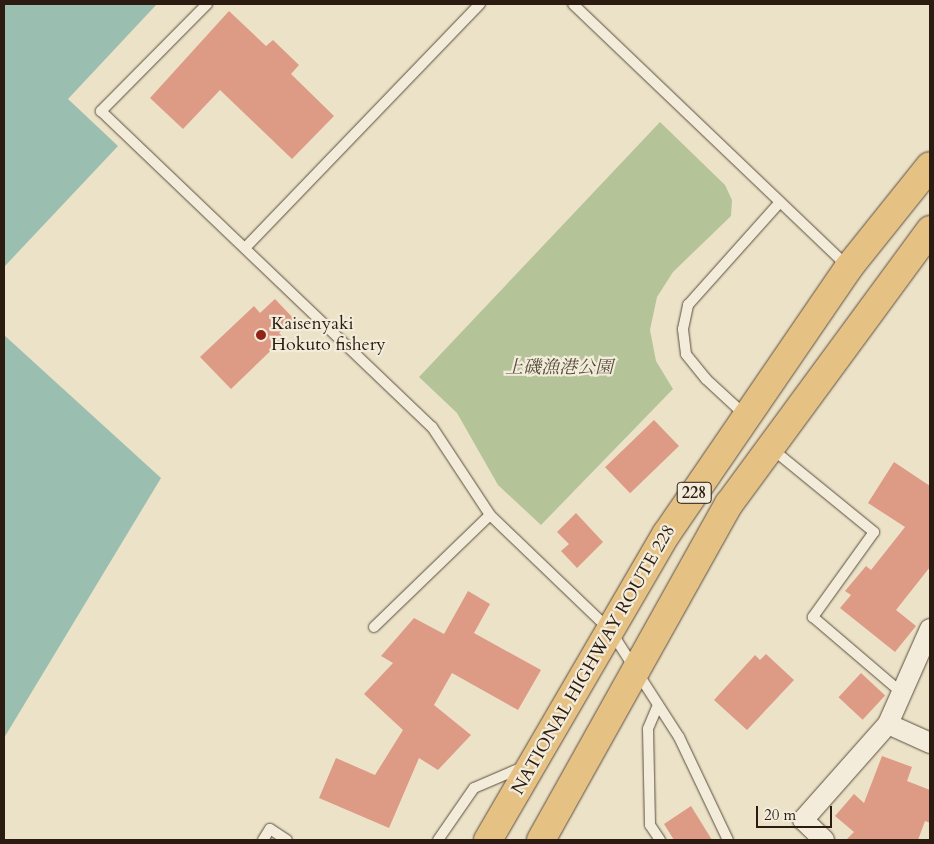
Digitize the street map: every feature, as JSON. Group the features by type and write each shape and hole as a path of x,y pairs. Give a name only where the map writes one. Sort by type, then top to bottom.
{"highway":[{"name":"NATIONAL HIGHWAY ROUTE 228","path":"488,840 667,533 849,267 930,166"},
{"name":"228","path":"542,840 635,668 729,504 930,230"}],"street":[{"path":"824,840 803,820 888,724 930,629"},
{"path":"888,724 930,743"}],"lane":[{"path":"245,248 480,4"},
{"path":"573,4 849,267"},
{"path":"204,5 101,111 432,427 490,515 610,630 679,737 728,840"},
{"path":"747,416 706,380 686,354 683,329 688,306 780,202"},
{"path":"770,448 874,532 812,617 902,693"},
{"path":"374,627 490,515"},
{"path":"658,705 648,729 650,825 660,840"},
{"path":"438,840 474,788 534,762"},
{"path":"263,840 270,829 287,840"}],"green space":[{"name":"上磯漁港公園","path":"660,122 725,185 732,200 731,216 673,272 657,297 650,330 656,361 673,389 541,525 498,485 457,413 419,377"}],"shaded area":[{"path":"4,4 157,4 68,99 118,146 4,267"},
{"path":"4,335 161,478 4,738"}],"building":[{"path":"229,11 266,46 273,40 299,65 291,74 334,116 292,159 220,90 183,129 150,98"},
{"path":"275,299 294,319 279,333 284,338 231,389 200,357 254,306 260,313"},
{"path":"654,420 679,446 630,493 605,467"},
{"path":"894,462 930,486 930,567 896,610 916,626 895,652 840,608 851,595 845,591 866,566 871,570 905,527 868,503"},
{"path":"576,513 603,542 577,568 561,551 569,544 557,532"},
{"path":"468,591 490,604 474,633 541,670 518,710 452,673 434,705 471,735 438,770 419,758 389,828 319,798 336,758 375,775 403,730 364,694 393,663 381,656 414,618 444,634"},
{"path":"766,654 794,680 747,730 714,700 755,655 760,660"},
{"path":"861,673 885,696 863,720 838,697"},
{"path":"882,756 912,767 907,781 930,790 930,823 925,821 918,840 846,840 854,832 835,816 854,794 864,803"},
{"path":"691,806 712,840 674,840 664,824"}],"place":[{"name":"Kaisenyaki Hokuto fishery","path":"261,335"}]}
